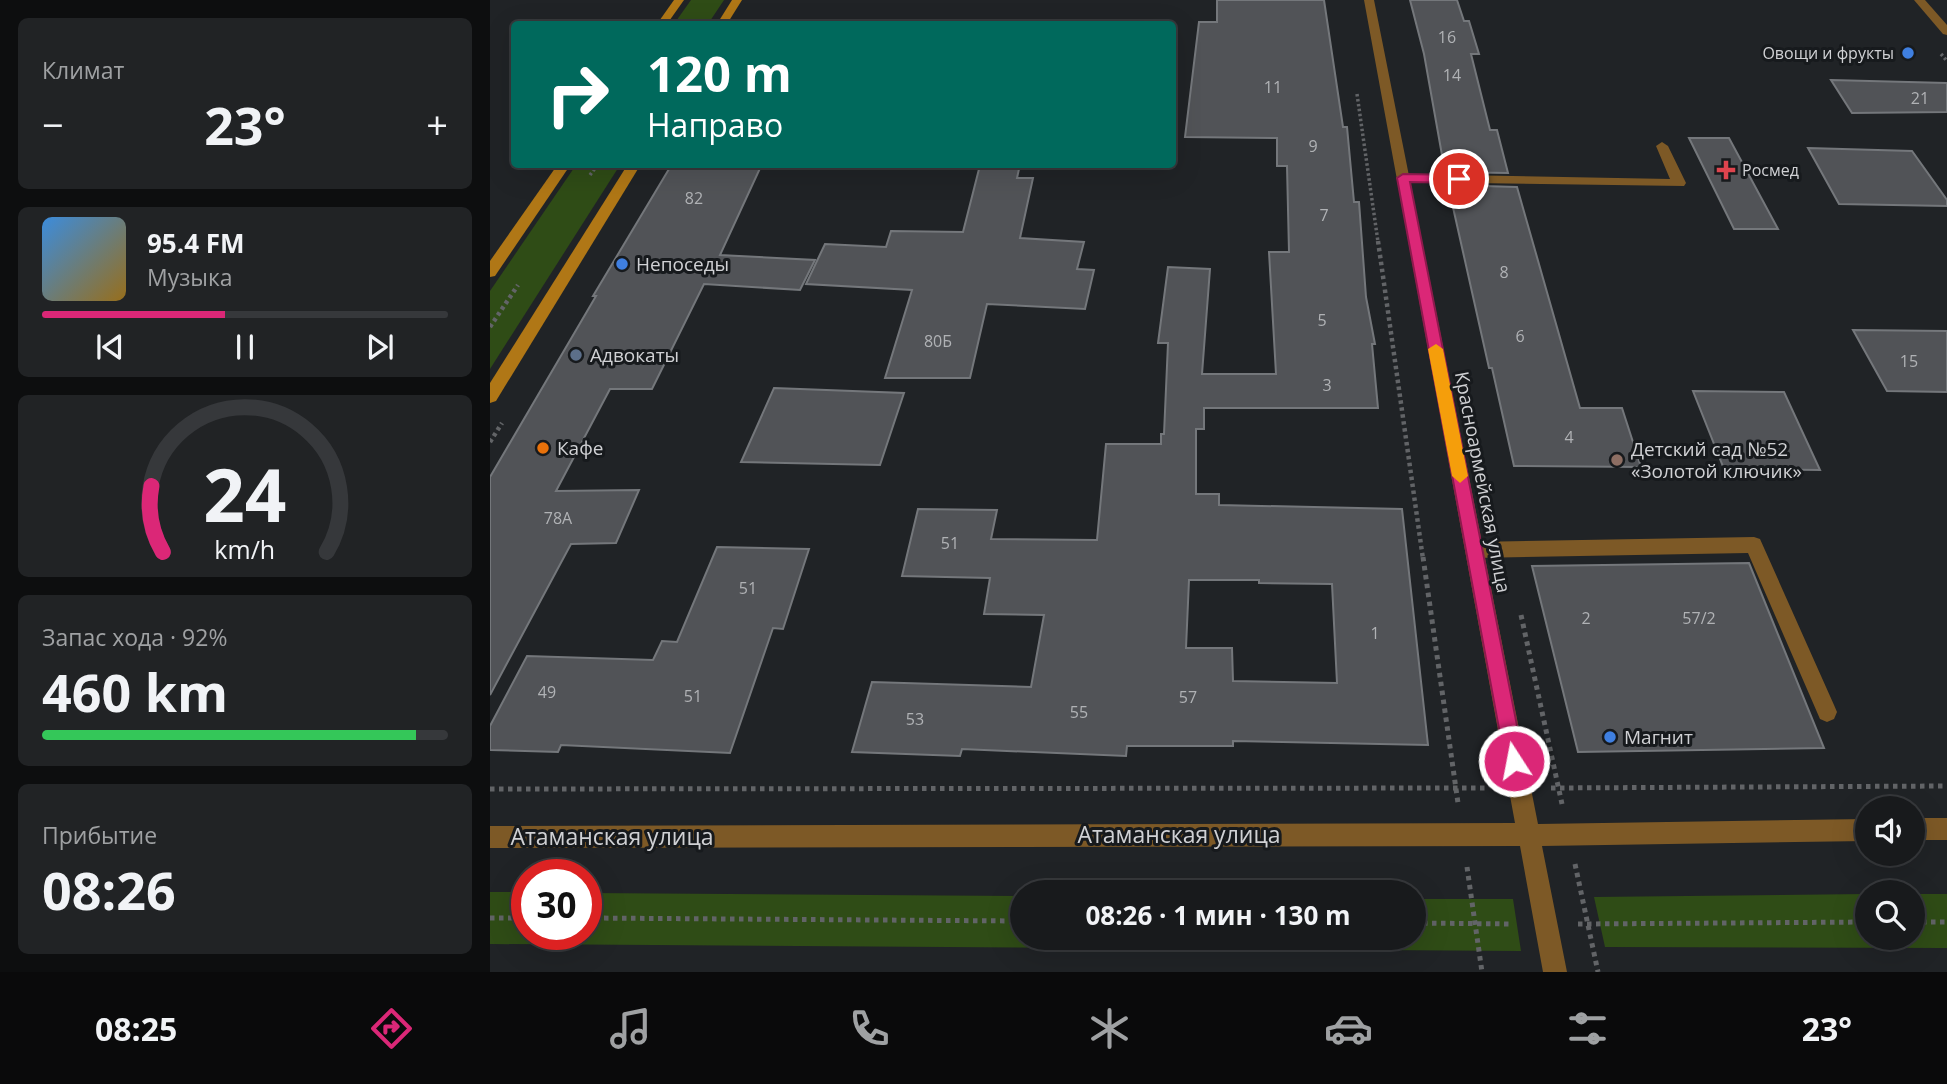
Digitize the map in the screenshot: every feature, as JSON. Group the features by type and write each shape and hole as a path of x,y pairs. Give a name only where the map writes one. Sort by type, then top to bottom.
{"street":[{"path":"664,21 679,0"},
{"path":"724,21 737,0"},
{"name":"Красноармейская улица","path":"1369,0 1555,972"},
{"path":"1919,0 1947,32"},
{"path":"1403,178 1679,183 1662,146"},
{"path":"490,272 562,168"},
{"path":"490,397 633,168"},
{"path":"1474,550 1754,545 1827,712"},
{"path":"1925,829 1947,829"},
{"name":"Атаманская улица","path":"490,837 1463,833 1528,835 1855,830"}],"path":[{"path":"1355,83 1482,972"},
{"path":"490,789 1947,786"},
{"path":"490,918 511,918"},
{"path":"602,918 1010,921"},
{"path":"1426,923 1855,922"},
{"path":"1925,922 1947,922"}],"green space":[{"path":"691,0 724,0 710,21 676,21"},
{"path":"574,168 618,168 490,369 490,291"},
{"path":"490,892 511,892 511,944 490,944"},
{"path":"602,893 1010,896 1010,948 602,945"},
{"path":"1855,894 1855,948 1605,947 1594,897"},
{"path":"1925,894 1947,894 1947,948 1925,948"},
{"path":"1426,899 1513,899 1521,951 1374,950 1426,950"}],"building":[{"path":"1217,0 1324,0 1343,127 1347,127 1354,202 1359,202 1366,297 1375,344 1372,344 1378,408 1204,408 1204,429 1196,429 1196,494 1219,494 1219,505 1402,509 1428,745 1233,741 1233,746 1127,746 1126,756 962,749 960,756 852,752 872,682 1031,687 1044,615 984,614 990,578 902,576 918,509 997,510 991,539 1097,540 1106,444 1161,444 1161,434 1164,434 1168,343 1158,343 1168,267 1210,269 1202,374 1276,374 1269,252 1289,252 1287,166 1277,166 1277,138 1185,137 1199,22 1217,22","holes":["1189,580 1259,580 1259,583 1332,584 1337,683 1233,681 1232,648 1186,648"]},
{"path":"1410,0 1457,0 1464,21 1469,21 1479,54 1471,54 1490,130 1497,130 1508,173 1445,172 1424,54"},
{"path":"1831,80 1947,83 1947,112 1852,113"},
{"name":"Росмед","path":"1689,138 1729,138 1778,229 1734,229"},
{"path":"1808,148 1912,151 1947,200 1947,206 1839,204"},
{"path":"670,168 760,168 720,255 815,260 800,290 704,284 652,389 610,389 556,491 639,490 616,543 571,544 490,695 490,477 596,296 593,296"},
{"path":"979,169 1019,169 1017,178 1033,178 1020,238 1084,242 1077,269 1094,270 1085,309 987,304 970,378 885,378 912,290 806,284 825,244 886,247 891,231 963,232"},
{"path":"1448,185 1517,187 1580,408 1622,408 1641,467 1514,466"},
{"path":"1853,330 1947,331 1947,392 1887,391"},
{"path":"774,388 904,393 880,465 741,462"},
{"path":"1693,391 1784,392 1820,470 1724,469"},
{"path":"717,547 809,549 783,629 773,628 730,753 561,745 558,752 490,750 490,726 527,656 653,660 662,641 677,642"},
{"path":"1749,563 1824,748 1578,752 1532,566"}],"slow traffic":[{"path":"1436,349 1460,476"}],"place":[{"name":"Овощи и фрукты","path":"1908,53"},
{"name":"Росмед","path":"1726,170"},
{"name":"Непоседы","path":"622,264"},
{"name":"Адвокаты","path":"576,355"},
{"name":"Кафе","path":"543,448"},
{"name":"Детский сад №52 «Золотой ключик»","path":"1617,460"},
{"name":"Магнит","path":"1610,737"}],"route":[{"path":"1459,179 1403,178 1514,761"}]}
